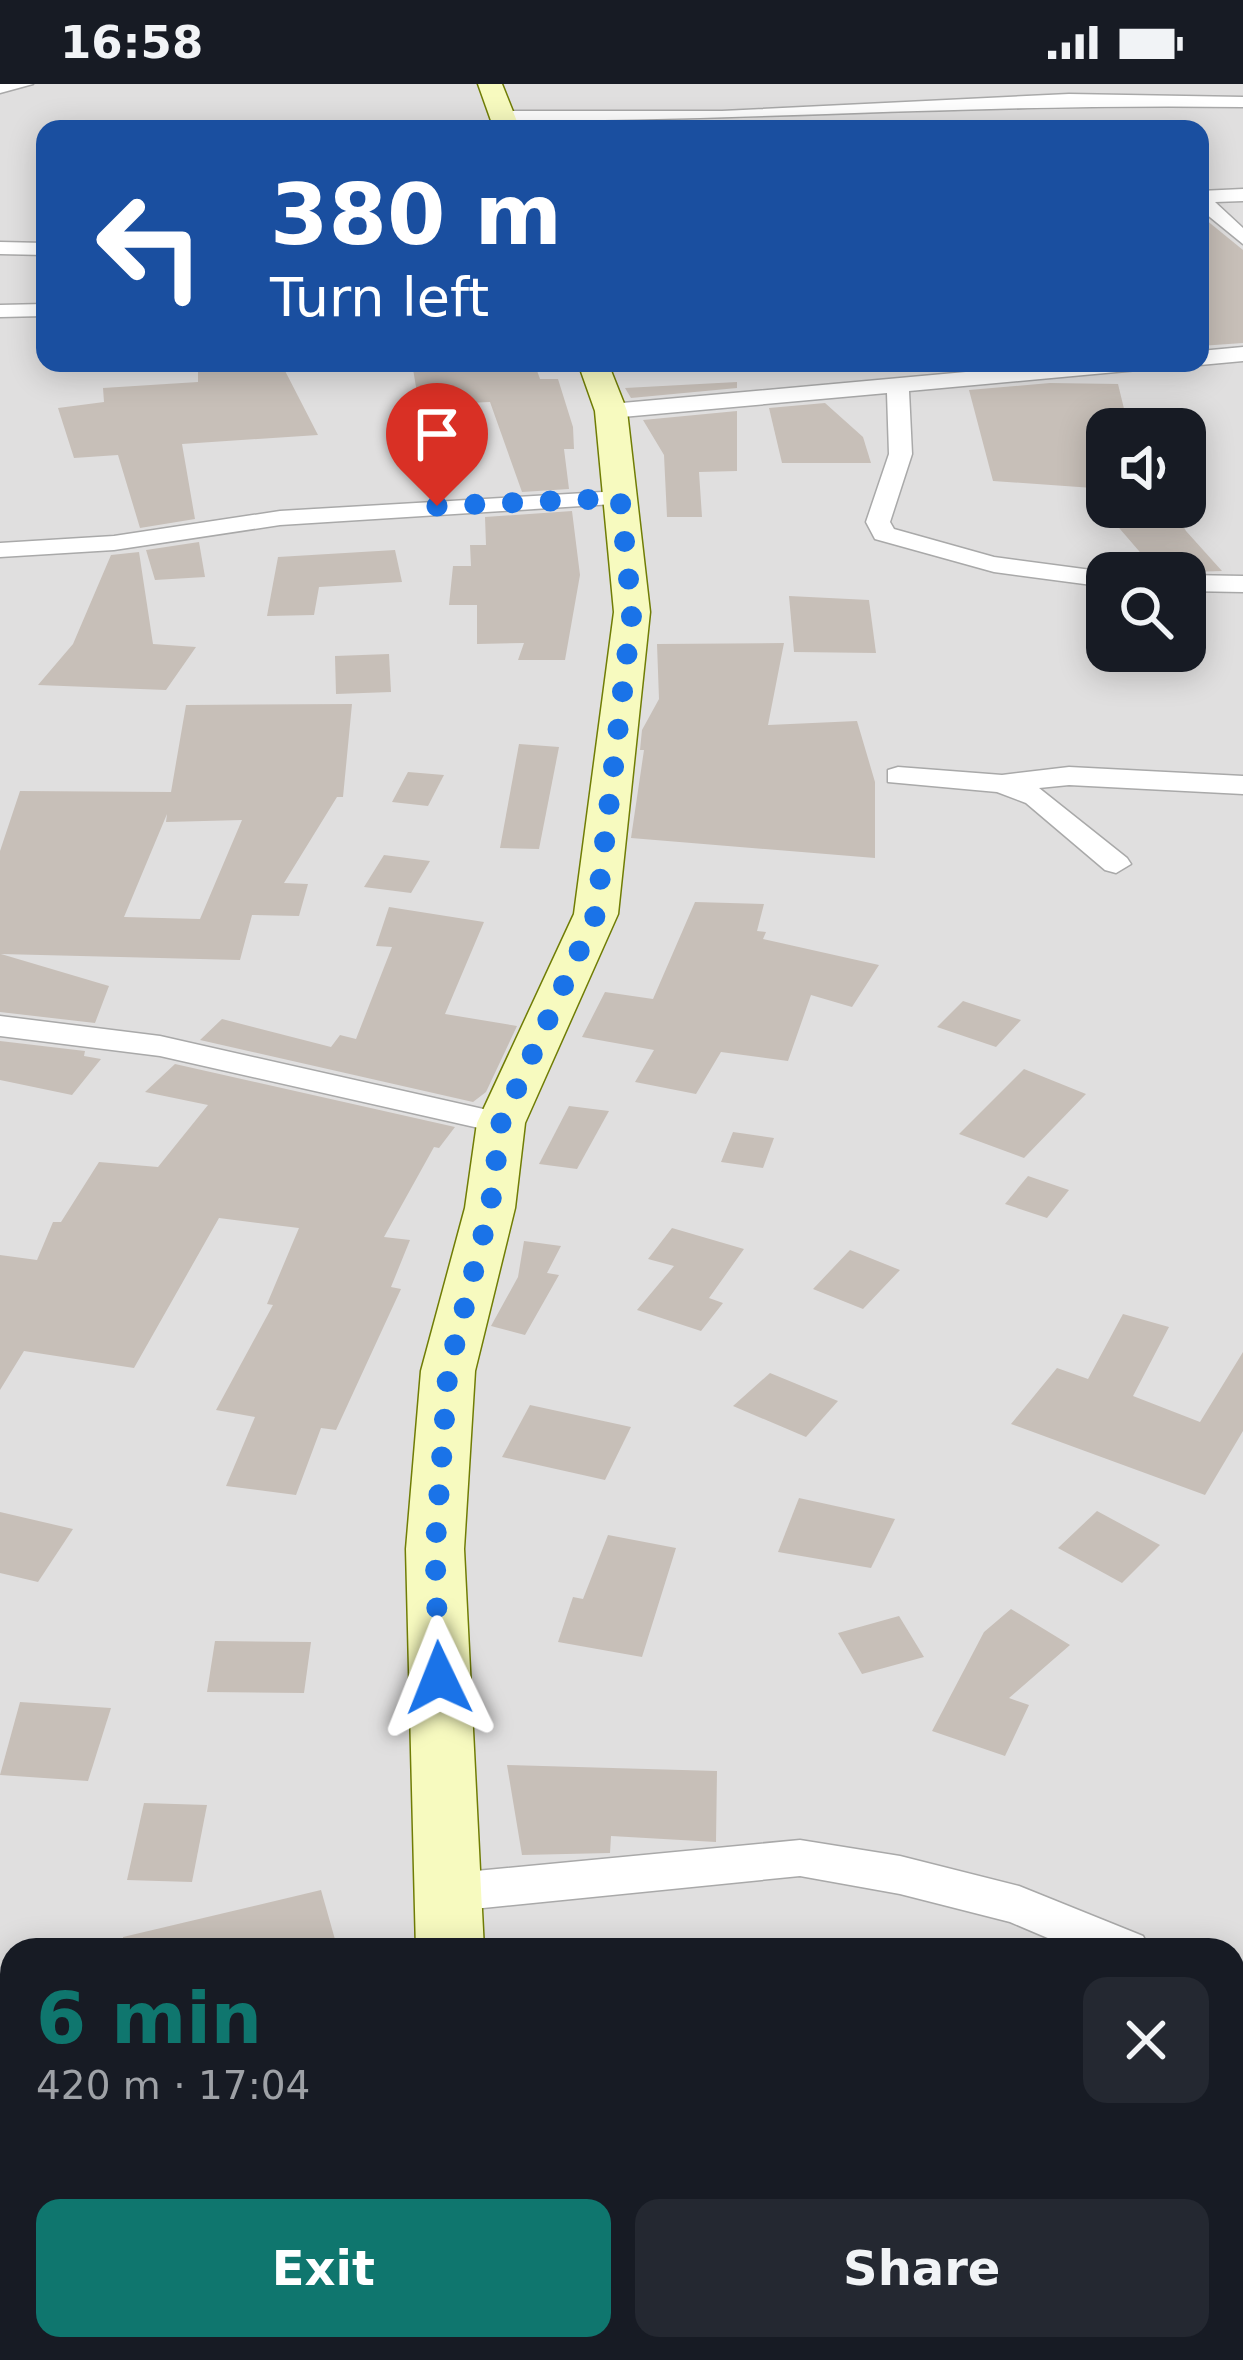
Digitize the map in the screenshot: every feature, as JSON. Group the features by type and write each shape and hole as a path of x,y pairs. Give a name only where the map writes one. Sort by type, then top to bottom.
{"main road":[{"path":"490,84 503,120"},
{"path":"449,1938 436,1527 448,1371 490,1208 501,1123 596,914 632,612 611,411 596,372"}],"street":[{"path":"0,88 24,84"},
{"path":"597,120 1070,99 1243,103"},
{"path":"1209,197 1243,195"},
{"path":"1209,206 1243,238"},
{"path":"0,248 36,249"},
{"path":"0,311 36,310"},
{"path":"1209,357 1243,354"},
{"path":"611,411 1034,372"},
{"path":"896,384 907,416 896,451 896,489 878,523 884,534 945,555 1086,577"},
{"path":"0,550 113,543 280,518 620,498"},
{"path":"1206,583 1243,584"},
{"path":"898,776 1002,784 1069,776 1243,785"},
{"path":"1002,784 1036,797 1116,863"},
{"path":"0,1026 160,1046 501,1123"},
{"path":"444,1893 800,1858 900,1875 1018,1905 1097,1938"}],"shaded area":[{"path":"0,84 1243,84 1243,1938 0,1938"}],"building":[{"path":"1209,222 1243,250 1243,343 1209,345"},
{"path":"198,372 286,372 318,435 182,444 195,519 140,528 118,455 74,458 58,408 104,402 103,388 198,382"},
{"path":"414,372 538,372 540,379 558,379 573,427 574,449 564,449 569,489 522,492 490,402 419,405"},
{"path":"737,382 737,388 631,398 625,388"},
{"path":"1050,383 1118,384 1124,408 1086,408 1086,488 993,481 969,390"},
{"path":"825,403 863,437 871,463 782,463 769,408"},
{"path":"737,411 737,471 699,472 702,517 667,517 664,455 643,420"},
{"path":"572,511 580,575 565,660 518,660 524,643 477,644 477,605 449,605 453,566 471,566 470,545 486,545 485,517"},
{"path":"1119,528 1184,528 1205,552 1140,552"},
{"path":"199,542 205,577 155,580 146,550"},
{"path":"395,550 402,582 319,587 314,615 267,616 278,557"},
{"path":"139,552 153,644 196,647 166,690 38,685 73,644 111,555"},
{"path":"1206,553 1222,571 1206,572"},
{"path":"789,596 869,600 876,653 794,652"},
{"path":"784,643 768,725 857,721 875,782 875,858 631,838 644,750 640,750 642,730 659,699 657,644"},
{"path":"389,654 391,692 336,694 335,656"},
{"path":"352,704 343,797 337,797 284,883 308,884 299,916 252,915 240,960 1,954 109,986 95,1023 0,1012 0,851 20,791 171,792 186,705","holes":["167,814 166,822 242,820 200,919 124,917"]},
{"path":"519,744 559,747 539,849 500,848"},
{"path":"408,772 444,775 428,806 392,802"},
{"path":"384,855 430,861 411,893 364,887"},
{"path":"695,902 764,904 757,931 766,932 763,939 879,965 852,1007 811,995 788,1061 721,1052 696,1094 635,1082 654,1050 582,1037 605,992 653,999"},
{"path":"389,907 484,922 445,1014 517,1026 486,1092 473,1102 200,1040 222,1019 331,1047 340,1035 356,1039 392,947 376,946"},
{"path":"963,1001 1021,1020 996,1047 937,1027"},
{"path":"0,1041 85,1051 84,1056 101,1059 72,1095 0,1080"},
{"path":"175,1064 455,1127 439,1148 434,1147 384,1237 410,1240 391,1287 401,1289 336,1430 321,1428 296,1495 226,1486 255,1417 216,1410 273,1305 267,1304 299,1228 219,1218 134,1368 24,1351 0,1390 0,1255 37,1260 53,1222 61,1222 99,1162 158,1167 208,1105 145,1092"},
{"path":"1024,1069 1086,1094 1024,1158 959,1134"},
{"path":"569,1106 609,1111 577,1169 539,1164"},
{"path":"733,1132 774,1138 763,1168 721,1162"},
{"path":"1028,1176 1069,1190 1047,1218 1005,1204"},
{"path":"672,1228 744,1249 709,1298 723,1303 701,1331 637,1310 674,1266 648,1259"},
{"path":"524,1241 561,1246 547,1273 559,1275 525,1335 491,1326 518,1277"},
{"path":"850,1250 900,1270 863,1309 813,1289"},
{"path":"1123,1314 1169,1327 1133,1396 1200,1422 1243,1352 1243,1431 1205,1495 1011,1424 1057,1368 1088,1379"},
{"path":"770,1373 838,1401 806,1437 733,1406"},
{"path":"530,1405 631,1427 605,1480 502,1457"},
{"path":"799,1498 895,1519 871,1568 778,1552"},
{"path":"1097,1511 1160,1545 1122,1583 1058,1548"},
{"path":"0,1512 73,1529 38,1582 0,1573"},
{"path":"608,1535 676,1548 642,1657 558,1642 573,1597 583,1599"},
{"path":"1011,1609 1070,1645 1009,1698 1029,1705 1005,1756 932,1731 984,1632"},
{"path":"899,1616 924,1657 862,1674 838,1633"},
{"path":"215,1641 311,1642 304,1693 207,1692"},
{"path":"20,1702 111,1708 88,1781 0,1775"},
{"path":"507,1765 717,1771 716,1842 611,1836 610,1853 522,1855"},
{"path":"144,1803 207,1805 192,1882 127,1880"},
{"path":"321,1890 335,1938 123,1938"}],"route":[{"path":"437,506 620,498 632,612 596,914 501,1123 490,1208 448,1371 435,1549 439,1678"}]}
